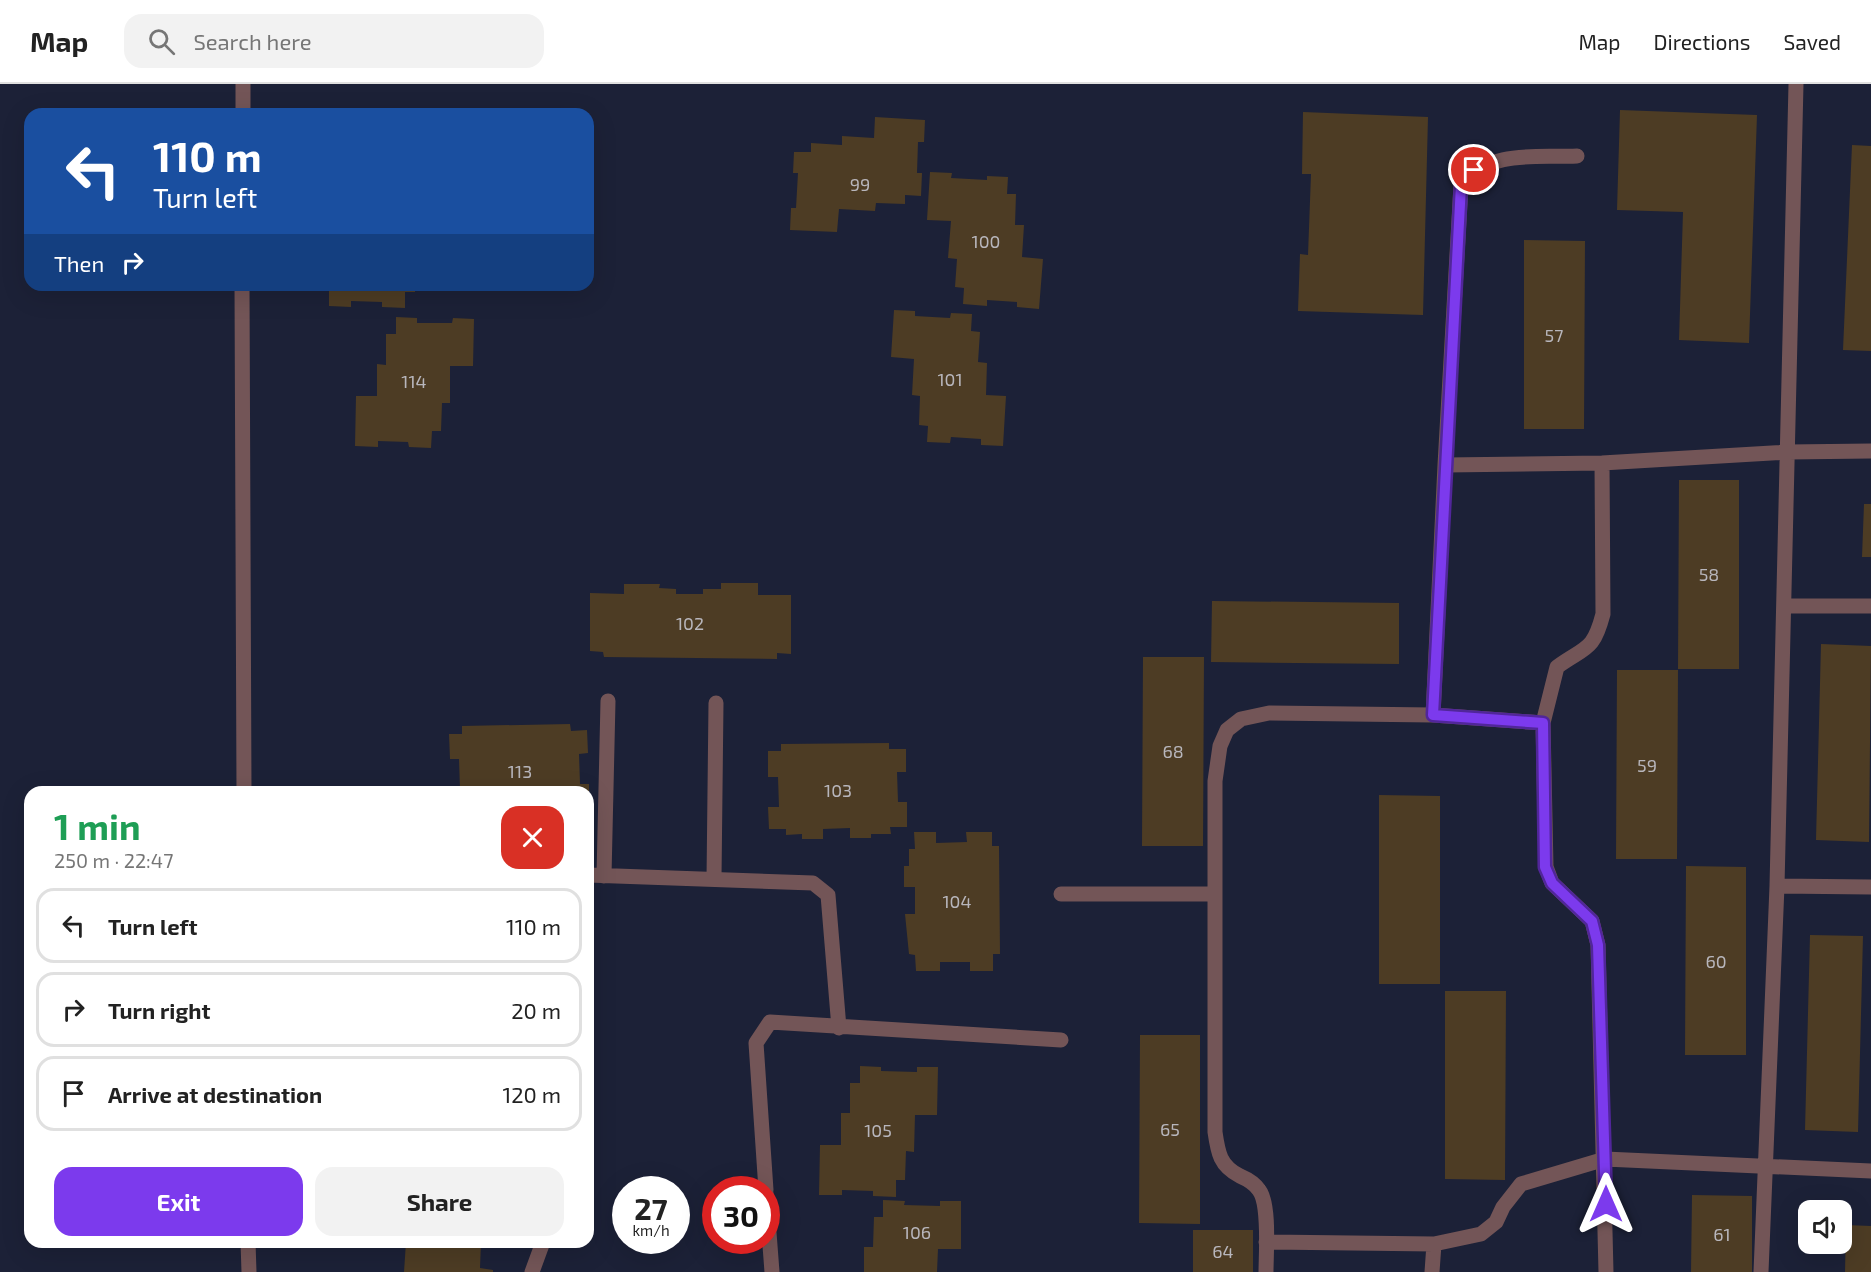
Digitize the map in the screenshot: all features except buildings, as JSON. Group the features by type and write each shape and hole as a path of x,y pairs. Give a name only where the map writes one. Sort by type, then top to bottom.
{"street":[{"path":"243,84 243,108"},
{"path":"1761,1272 1777,886 1796,84"},
{"path":"1433,715 1461,185 1474,170 1498,159 1577,156"},
{"path":"242,291 244,786"},
{"path":"1445,465 1602,463 1788,452 1871,451"},
{"path":"1602,463 1603,614 1598,636 1590,648 1557,667 1543,723 1545,867 1552,883 1592,921 1598,945 1606,1272"},
{"path":"1784,606 1871,606"},
{"path":"604,876 608,701"},
{"path":"714,879 716,703"},
{"path":"1266,1272 1264,1206 1260,1190 1248,1180 1227,1169 1218,1155 1215,1132 1213,894 1215,781 1220,746 1227,730 1241,719 1269,714 1433,715 1543,723"},
{"path":"594,875 813,883 828,895 839,1028"},
{"path":"1777,886 1871,887"},
{"path":"1061,894 1213,894"},
{"path":"765,1176 756,1043 770,1022 1061,1040"},
{"path":"1266,1242 1434,1244 1481,1234 1496,1222 1503,1207 1521,1184 1605,1160 1871,1171"},
{"path":"1432,1272 1434,1244"},
{"path":"248,1248 249,1272"},
{"path":"532,1272 541,1248"},
{"path":"771,1254 772,1272"}],"route":[{"path":"1474,170 1461,185 1433,715 1543,723 1545,867 1552,883 1592,921 1598,945 1606,1204"}]}
